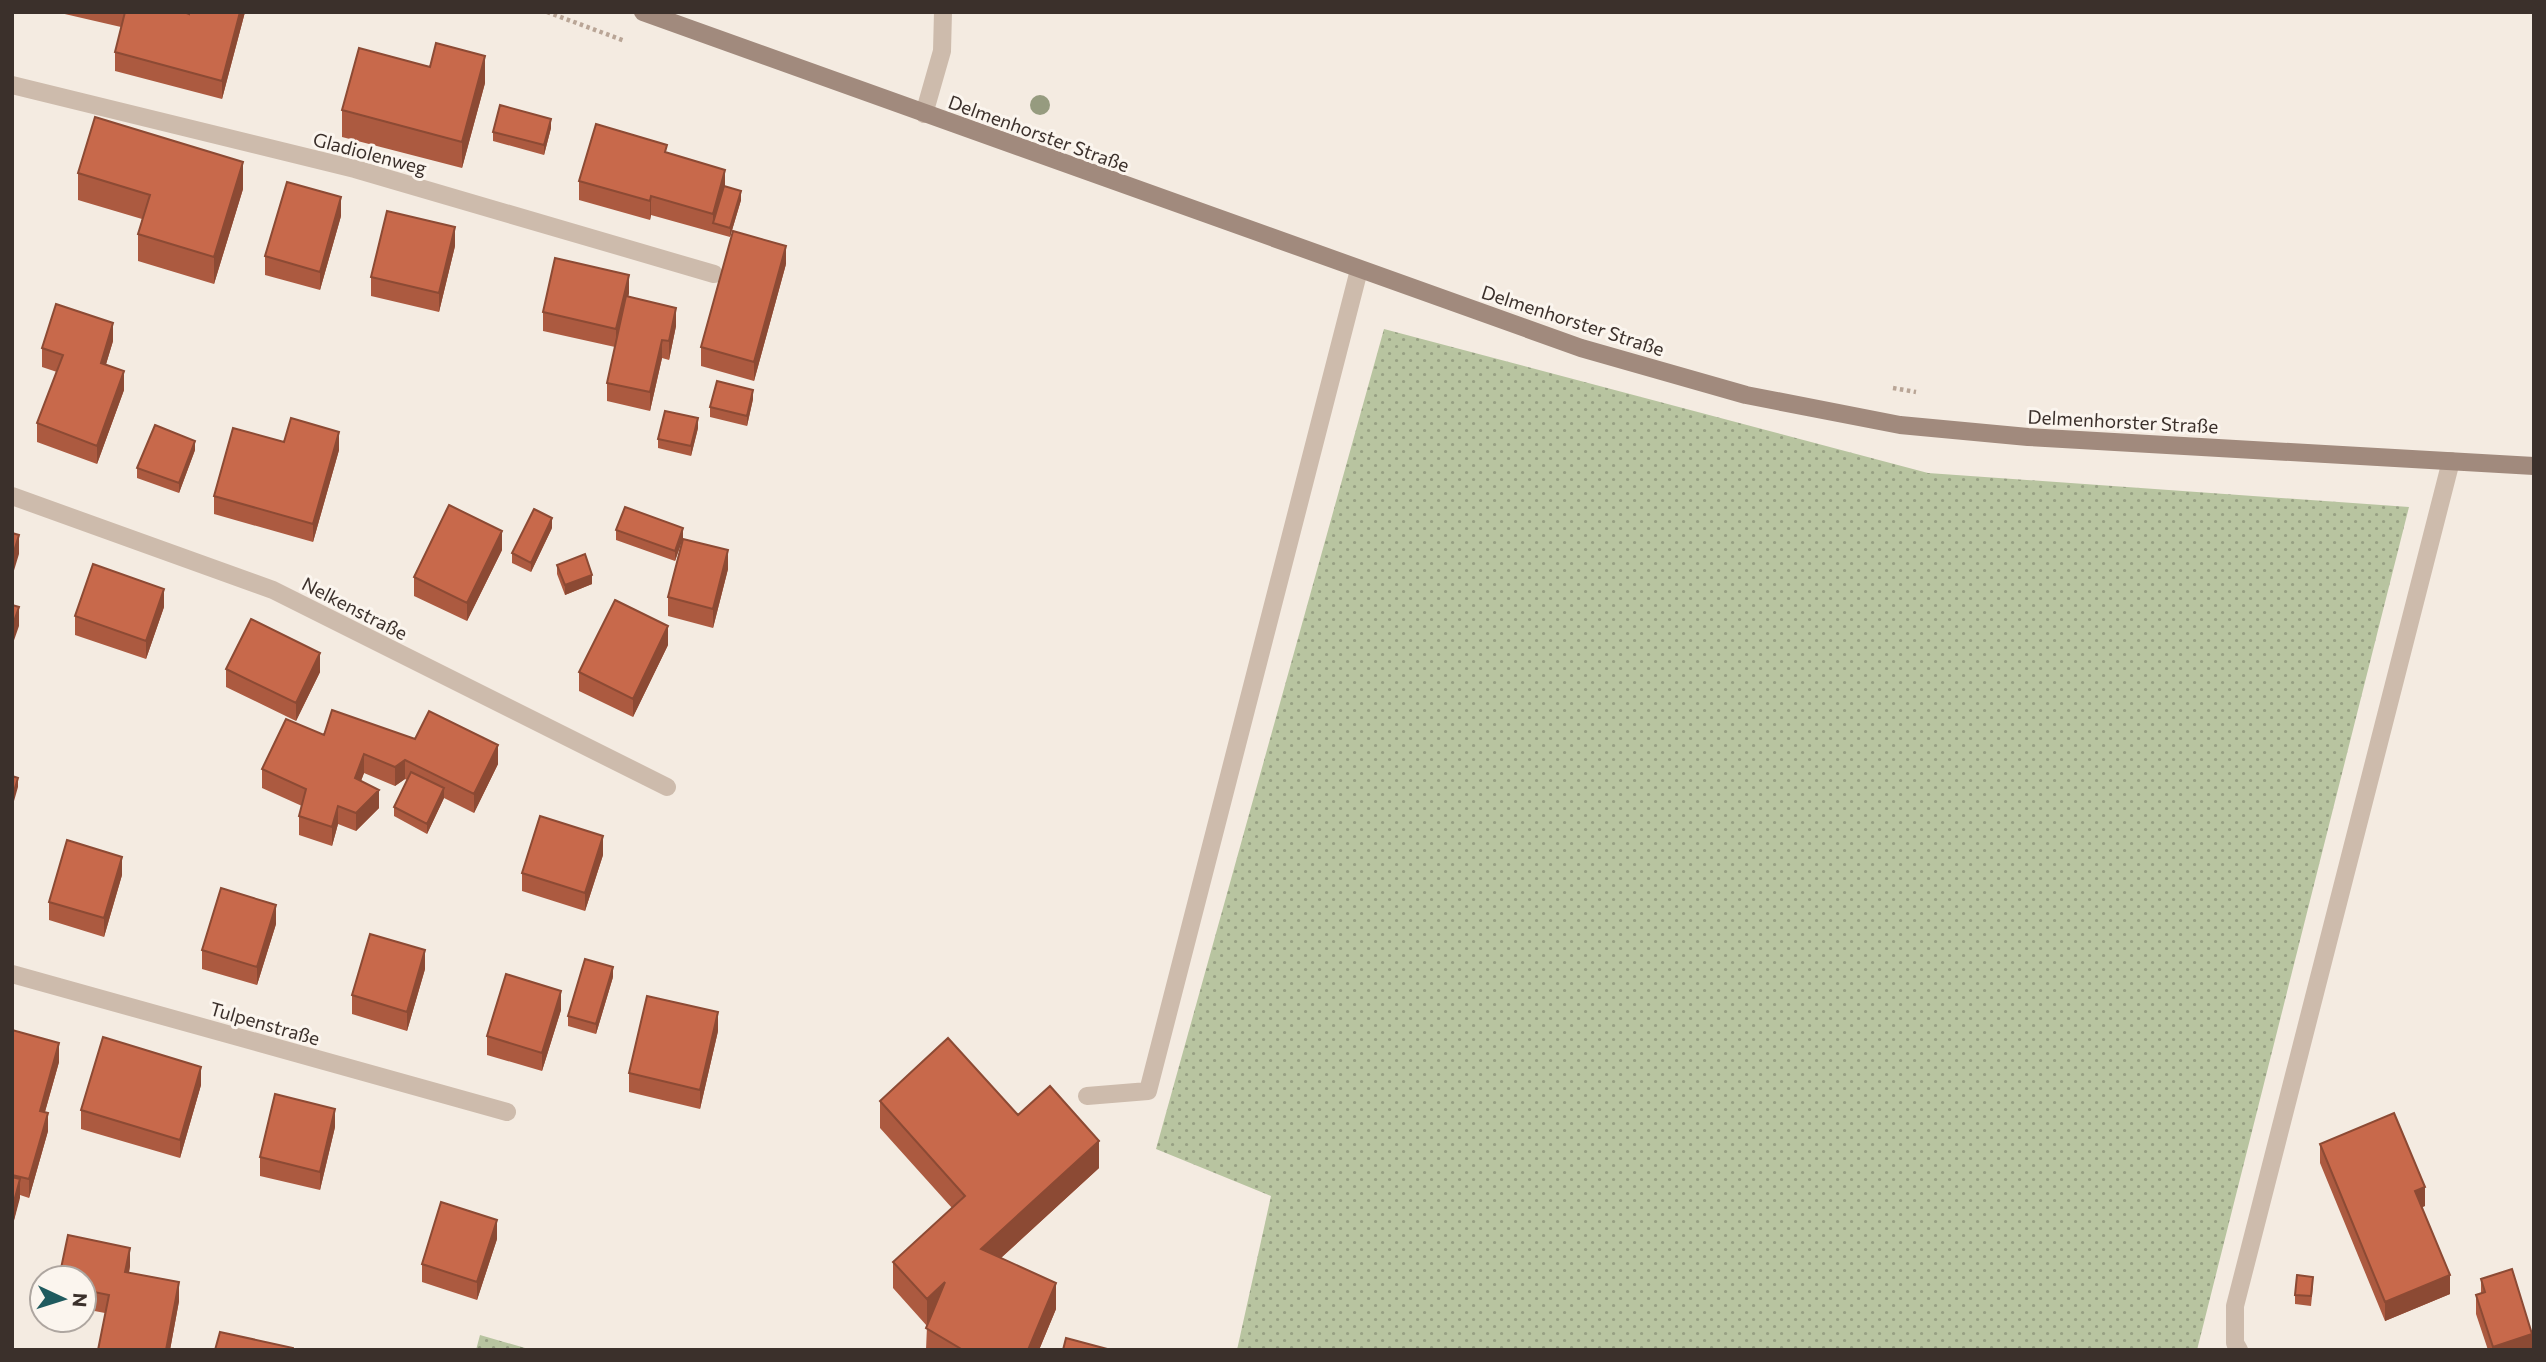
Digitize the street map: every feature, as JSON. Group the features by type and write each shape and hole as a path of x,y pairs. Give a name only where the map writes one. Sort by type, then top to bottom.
{"street":[{"name":"Delmenhorster Straße","path":"643,12 1581,348 1746,395 1900,425 2028,437 2534,466"},
{"path":"924,114 942,51 943,12"},
{"name":"Gladiolenweg","path":"12,85 355,169 714,274"},
{"path":"1087,1096 1148,1091 1359,270"},
{"path":"2239,1350 2235,1343 2235,1306 2451,461"},
{"name":"Nelkenstraße","path":"12,496 273,590 667,787"},
{"name":"Tulpenstraße","path":"12,974 507,1112"}],"path":[{"path":"1888,388 1924,393"}],"green space":[{"path":"1384,329 1928,473 2409,507 2197,1350 1237,1350 1271,1196 1156,1149"},
{"path":"480,1335 532,1350 476,1350"}],"building":[{"path":"125,12 240,12 222,81 115,52"},
{"path":"436,43 485,56 462,142 342,110 359,48 430,67"},
{"path":"500,105 551,119 544,145 493,132"},
{"path":"95,117 243,162 214,257 138,234 150,195 78,173"},
{"path":"596,124 667,145 665,152 725,170 713,214 651,196 650,201 579,181"},
{"path":"287,182 341,197 320,272 265,256"},
{"path":"724,186 741,191 730,228 713,223"},
{"path":"387,211 455,227 439,293 371,277"},
{"path":"733,231 786,246 754,362 701,347"},
{"path":"555,258 629,275 616,329 543,312"},
{"path":"626,296 676,308 669,341 662,340 650,392 607,383"},
{"path":"56,304 113,323 101,363 124,371 97,446 37,423 63,355 42,348"},
{"path":"717,381 753,390 747,416 710,407"},
{"path":"665,411 698,418 691,446 658,439"},
{"path":"291,418 339,432 313,524 214,496 233,428 284,442"},
{"path":"155,425 195,441 179,483 137,468"},
{"path":"449,505 502,531 467,603 414,577"},
{"path":"625,507 683,528 675,551 616,530"},
{"path":"534,509 552,518 531,563 512,553"},
{"path":"12,533 19,535 12,558"},
{"path":"683,539 728,550 713,609 668,597"},
{"path":"585,554 592,575 565,585 557,565"},
{"path":"93,564 164,589 146,641 75,616"},
{"path":"615,600 668,626 633,699 579,672"},
{"path":"12,605 19,607 12,627"},
{"path":"251,619 320,653 296,703 226,669"},
{"path":"332,710 415,739 429,711 498,745 474,794 405,760 395,767 364,754 355,778 379,790 356,813 338,806 332,827 299,816 306,789 262,769 286,719 324,735"},
{"path":"411,772 444,788 427,824 394,807"},
{"path":"12,776 18,778 12,798"},
{"path":"540,816 603,836 585,893 522,873"},
{"path":"67,840 122,857 104,918 49,902"},
{"path":"221,888 276,905 257,967 202,950"},
{"path":"370,934 425,950 407,1012 352,995"},
{"path":"585,959 613,967 596,1024 568,1016"},
{"path":"506,974 561,991 542,1053 487,1036"},
{"path":"647,996 718,1012 700,1090 629,1073"},
{"path":"12,1030 59,1043 40,1111 48,1113 29,1179 12,1175"},
{"path":"103,1037 201,1067 180,1140 81,1110"},
{"path":"948,1038 1018,1115 1050,1086 1099,1141 981,1249 1056,1283 1028,1350 963,1350 926,1328 945,1282 927,1299 893,1262 965,1196 880,1101"},
{"path":"275,1094 335,1109 320,1172 260,1157"},
{"path":"2394,1113 2425,1187 2415,1191 2450,1275 2385,1302 2320,1144"},
{"path":"12,1177 20,1179 12,1209"},
{"path":"441,1202 497,1220 477,1282 422,1264"},
{"path":"68,1235 130,1248 125,1272 179,1282 166,1350 98,1350 109,1295 98,1293 98,1264 62,1264"},
{"path":"2512,1269 2532,1334 2493,1347 2476,1295 2485,1292 2481,1279"},
{"path":"2297,1275 2313,1277 2311,1296 2295,1295"},
{"path":"220,1332 293,1348 293,1350 215,1350"},
{"path":"1066,1338 1111,1350 1063,1350"}]}
